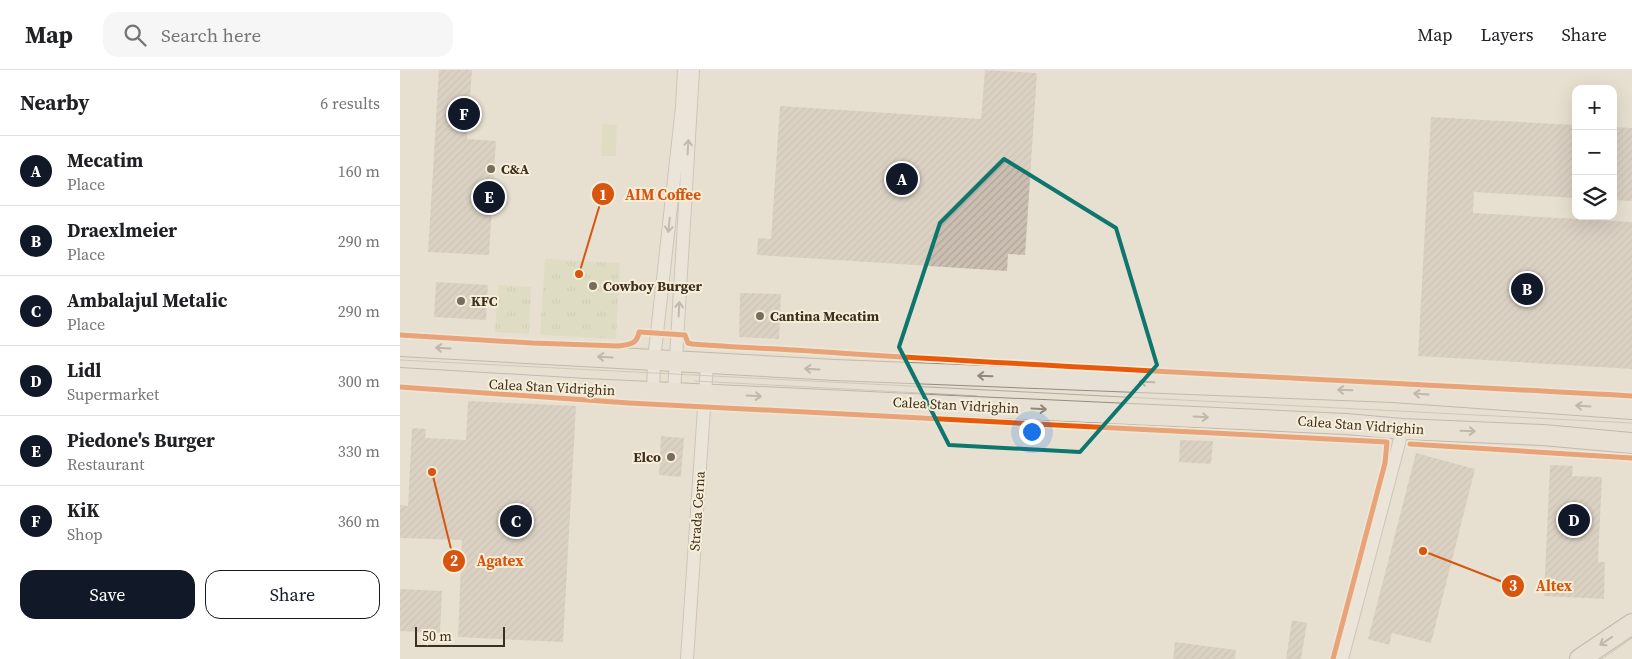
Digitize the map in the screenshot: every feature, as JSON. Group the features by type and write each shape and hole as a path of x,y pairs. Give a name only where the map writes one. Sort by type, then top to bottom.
{"main road":[{"path":"400,346 707,364 1393,392 1632,409"},
{"name":"Calea Stan Vidrighin","path":"400,378 653,392 1267,420 1402,429 1543,435 1632,443"},
{"path":"1580,659 1632,624"}],"street":[{"path":"653,392 654,360 682,107 684,70"},
{"path":"674,392 693,70"},
{"name":"Strada Cerna","path":"687,659 707,364"},
{"path":"1342,659 1400,443 1402,429"}],"highlighted area":[{"path":"1004,159 1116,228 1157,365 1080,452 949,445 899,347 940,223"}],"green space":[{"path":"602,124 617,125 616,156 601,156"},
{"path":"545,259 620,263 616,339 540,335"},
{"path":"498,285 531,287 529,334 495,332"}],"building":[{"path":"439,70 472,70 467,139 496,141 489,255 428,252"},
{"path":"985,70 1037,73 1025,255 1008,254 1007,271 757,255 758,238 771,239 780,106 981,119"},
{"path":"1431,117 1572,125 1572,198 1474,192 1473,213 1632,222 1632,369 1418,356"},
{"path":"1617,127 1632,128 1632,201 1617,200"},
{"name":"KFC","path":"436,282 488,285 486,320 434,317"},
{"name":"Cantina Mecatim","path":"740,293 781,294 779,339 739,337"},
{"path":"468,401 576,406 563,642 458,637 462,540 400,538 400,505 408,506 412,428 426,429 425,438 466,440"},
{"name":"Elco","path":"661,436 684,438 681,477 659,475"},
{"path":"1180,440 1213,441 1211,464 1179,462"},
{"path":"1416,453 1475,469 1431,643 1392,633 1389,645 1368,639"},
{"path":"1550,465 1573,466 1572,476 1602,477 1598,562 1605,562 1604,599 1544,596"},
{"path":"400,589 442,591 440,633 400,631"},
{"path":"1292,620 1307,623 1301,659 1286,659"},
{"path":"1175,642 1236,650 1235,659 1173,659"}],"tram line":[{"path":"400,360 1632,423"},
{"path":"695,381 977,396"},
{"path":"1602,659 1632,638"}],"cycle path":[{"path":"400,335 619,346 633,343 637,339 639,332 685,335 688,343 692,344 1037,365 1632,396"},
{"path":"400,387 629,403 1387,442 1385,463 1333,659"},
{"path":"1410,444 1632,458"}],"place":[{"name":"KiK","path":"464,114"},
{"name":"C&A","path":"491,169"},
{"name":"Mecatim","path":"902,179"},
{"name":"Piedone's Burger","path":"489,197"},
{"name":"AIM Coffee","path":"579,274"},
{"name":"Cowboy Burger","path":"593,286"},
{"name":"Draexlmeier","path":"1527,289"},
{"name":"KFC","path":"461,301"},
{"name":"Cantina Mecatim","path":"760,316"},
{"name":"Elco","path":"671,457"},
{"name":"Agatex","path":"432,472"},
{"name":"Lidl","path":"1574,520"},
{"name":"Ambalajul Metalic","path":"516,521"},
{"name":"Altex","path":"1423,551"}]}
